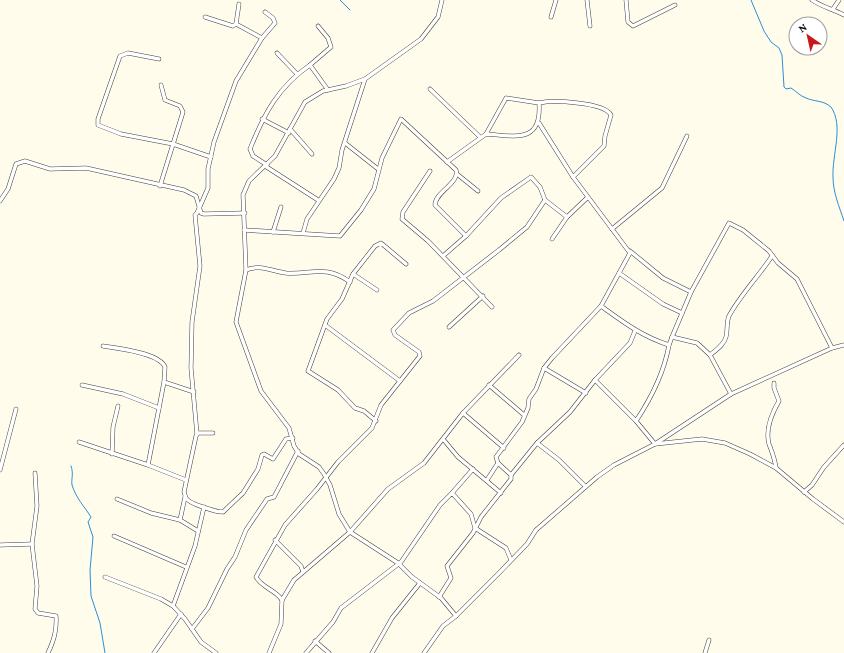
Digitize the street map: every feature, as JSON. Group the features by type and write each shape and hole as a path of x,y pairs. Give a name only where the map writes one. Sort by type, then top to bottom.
{"street":[{"path":"442,0 438,18 425,35 365,79 317,94 306,102 266,165 255,173 243,195 245,213 244,230 246,270 245,282 236,315 238,331 252,364 261,391 284,421 294,446 302,458 318,467 326,477 336,500 339,514 350,532 370,543 399,564 412,578 439,596 456,616"},
{"path":"550,17 556,0"},
{"path":"586,0 590,26"},
{"path":"626,0 628,22 633,26 675,5"},
{"path":"812,0 823,7 833,9 844,15"},
{"path":"833,9 838,0"},
{"path":"236,24 240,4"},
{"path":"199,207 208,188 208,169 211,157 236,81 262,38 275,23 273,18 265,12"},
{"path":"204,17 233,26 236,24 262,38"},
{"path":"318,26 328,38 331,47 283,87 262,119 250,149 253,156 318,200"},
{"path":"159,59 128,52 120,56 97,123 100,127 121,134 173,144 211,157"},
{"path":"277,53 297,74"},
{"path":"310,65 328,90"},
{"path":"303,233 307,219 336,174 365,79"},
{"path":"160,186 183,112 180,106 165,100 161,85"},
{"path":"430,89 480,137"},
{"path":"486,134 506,98 539,103 562,101 589,105 611,113 604,146 573,177"},
{"path":"448,162 486,134 521,136 529,133 538,124 540,116 539,103"},
{"path":"262,119 289,131 312,154"},
{"path":"244,230 340,236 361,210 374,188 378,169 384,153 401,119 448,162 456,170 457,174 478,191"},
{"path":"538,124 588,198 630,251 642,259 663,278 691,292"},
{"path":"612,229 662,188 687,136"},
{"path":"345,143 378,169"},
{"path":"0,201 8,189 16,164 22,161 50,170 86,168 160,186 184,190 196,196 199,213"},
{"path":"430,172 403,212 402,219 443,256 463,279 483,296 492,307"},
{"path":"457,174 438,198 435,205 466,236"},
{"path":"443,256 466,236 501,198 531,176 540,187 545,200 567,217"},
{"path":"552,239 567,217 588,198"},
{"path":"282,600 279,595 260,583 256,576 275,540 285,525 338,462 372,428 381,405 410,370 420,354 414,347 395,335 393,330 409,313 433,301 463,279 527,227 545,200"},
{"path":"273,232 281,207"},
{"path":"180,520 185,497 186,480 197,434 191,368 192,322 200,266 194,219 195,215 199,213 245,213"},
{"path":"636,421 654,394 666,363 669,345 691,292 729,223 743,230 797,279 802,286 832,348"},
{"path":"376,421 364,411 355,408 338,390 308,371 327,319 342,299 353,274 378,244 381,243 406,264"},
{"path":"511,475 498,463 496,457 522,422 528,408 528,399 536,389 544,368 601,306 630,251"},
{"path":"710,355 722,345 726,337 726,328 729,316 772,256"},
{"path":"246,270 254,266 286,273 313,270 323,271 341,277 350,282"},
{"path":"619,273 663,304 682,313"},
{"path":"353,274 377,290"},
{"path":"449,327 483,296"},
{"path":"601,306 635,331 669,345"},
{"path":"325,325 400,381"},
{"path":"439,596 451,578 447,566 473,533 481,517 511,478 511,475 537,443 570,412 595,380 630,343 635,331"},
{"path":"672,337 697,343 710,355 731,394"},
{"path":"424,653 443,626 456,616 527,544 536,530 585,486 614,465 655,444 731,394 844,344"},
{"path":"103,346 138,352 160,360 165,367 164,382 148,465"},
{"path":"269,653 281,624 282,600 290,586 303,572 350,532 380,495 424,463 463,413 519,355"},
{"path":"544,368 586,393"},
{"path":"595,380 636,421 655,444"},
{"path":"164,382 194,392"},
{"path":"774,383 775,393 779,398 773,411 768,431 769,443 775,456 776,468"},
{"path":"82,385 123,394 159,408"},
{"path":"489,385 524,415"},
{"path":"112,454 113,426 118,406"},
{"path":"0,470 16,409"},
{"path":"463,413 504,448"},
{"path":"197,434 213,433"},
{"path":"185,497 194,504 217,512 223,512 243,493 258,469 262,455 273,459 286,439 288,437 292,438"},
{"path":"443,439 458,457 487,480 500,493"},
{"path":"655,444 665,444 678,440 717,441 750,454 776,468 804,492 844,522"},
{"path":"79,442 148,465 186,480"},
{"path":"537,443 559,460 585,486"},
{"path":"804,492 812,485 826,464 844,445"},
{"path":"192,629 208,608 227,569 235,557 246,530 268,499 274,497 298,452"},
{"path":"487,480 498,463"},
{"path":"306,653 333,622 341,608 399,564 440,505 473,469"},
{"path":"35,472 37,506 32,544 36,586 36,611 56,616 57,624 56,634 49,653"},
{"path":"452,493 471,514 475,528 506,548 511,560"},
{"path":"117,499 151,513 180,520 198,530"},
{"path":"172,606 195,546 204,507"},
{"path":"114,536 186,567"},
{"path":"275,540 301,566 303,572"},
{"path":"0,545 32,544"},
{"path":"105,577 161,599 172,606 181,614 201,642 216,653"},
{"path":"372,653 392,618 420,583"},
{"path":"154,653 181,614"},
{"path":"705,653 709,640"},
{"path":"316,641 329,653"}],"waterway":[{"path":"340,0 350,10"},
{"path":"751,0 764,31 771,42 779,48 782,55 784,87 786,89 791,88 806,98 828,105 831,107 835,115 837,131 833,183 844,221"},
{"path":"71,466 72,485 78,498 91,517 88,522 93,537 90,570 91,596 100,623 105,653"}]}
